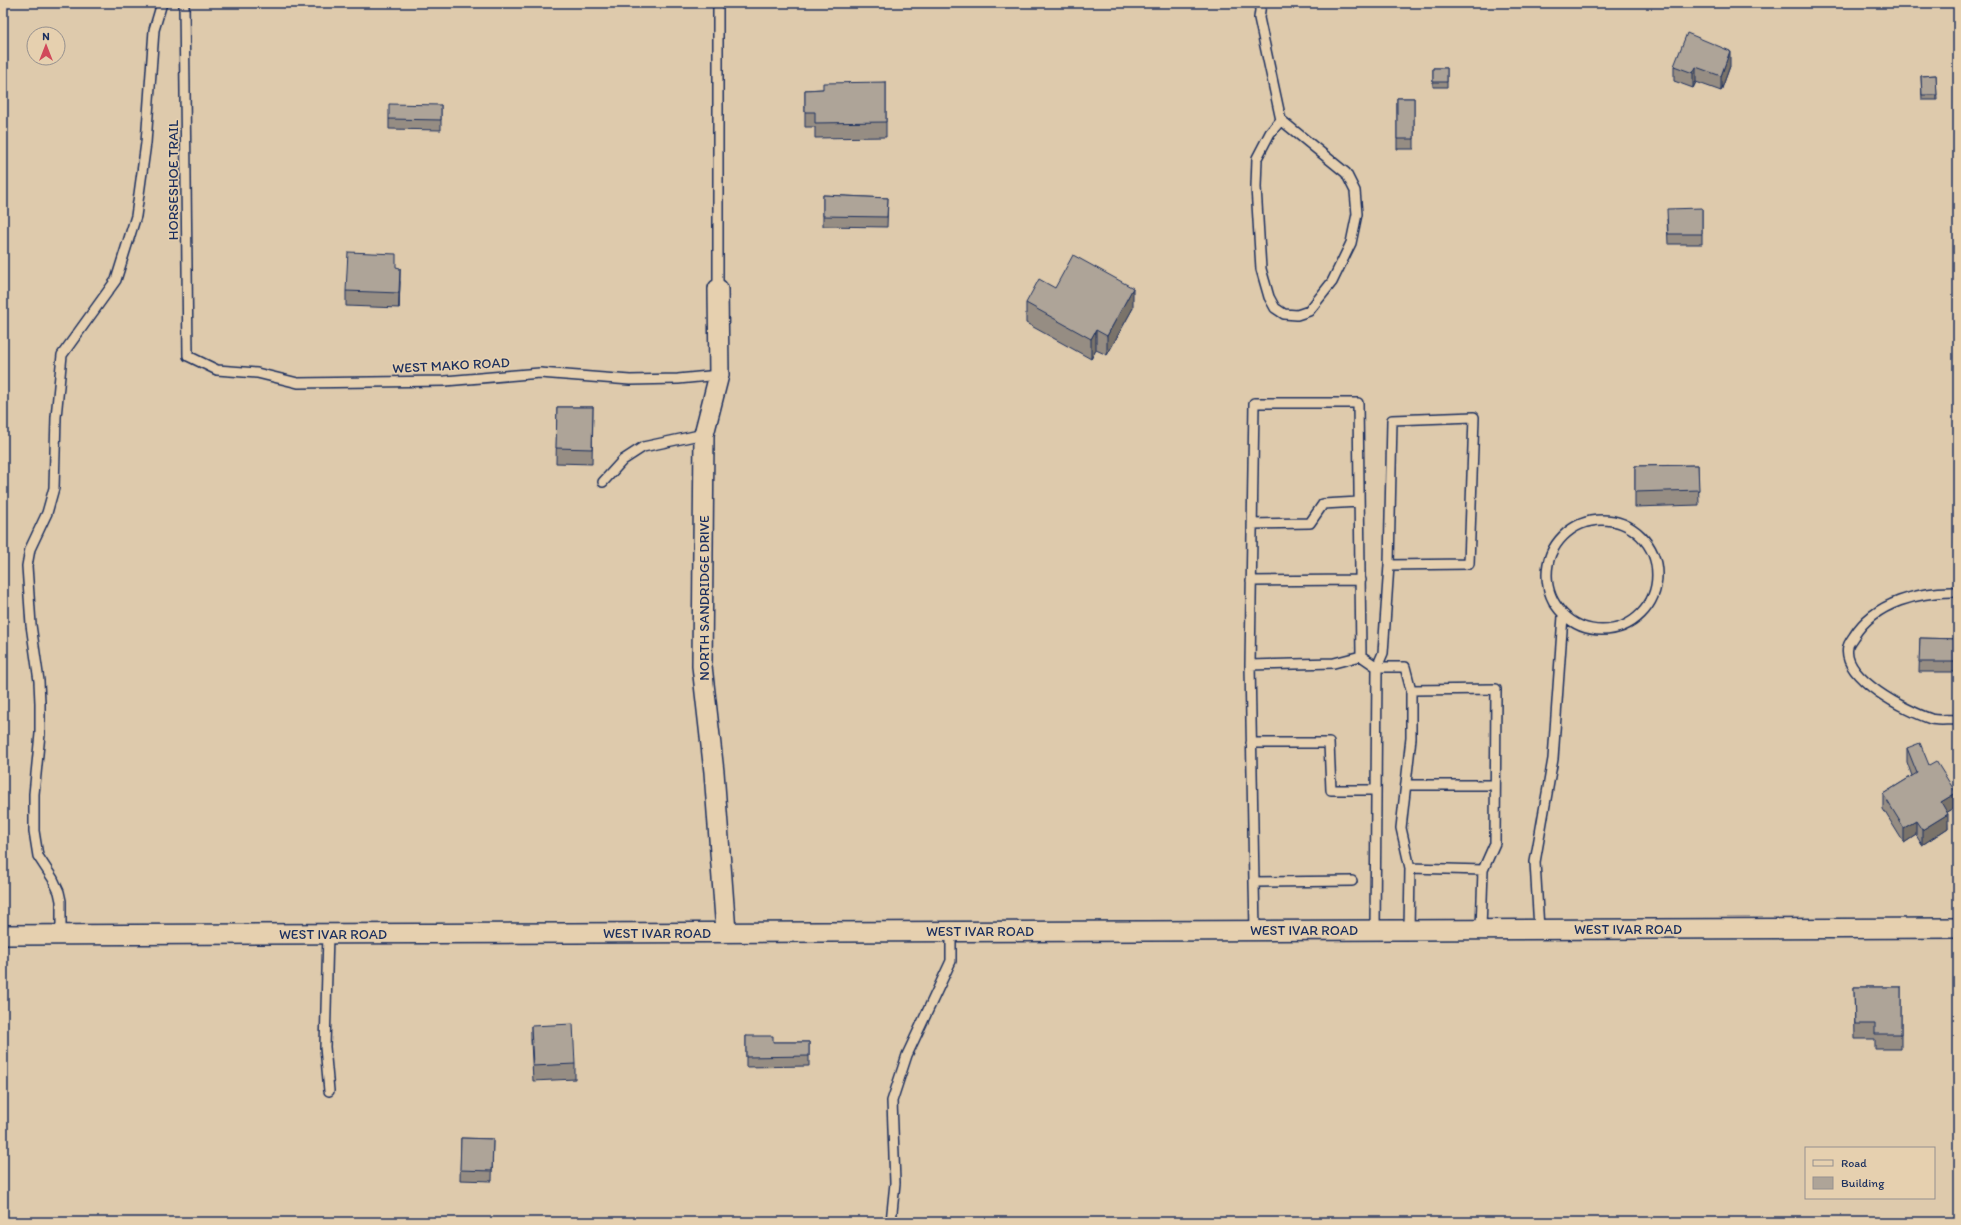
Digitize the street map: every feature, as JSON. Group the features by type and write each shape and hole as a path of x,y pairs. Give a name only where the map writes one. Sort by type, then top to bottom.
{"street":[{"name":"NORTH SANDRIDGE DRIVE","path":"718,289 718,375 704,434 702,666 714,772 726,932"},
{"name":"WEST IVAR ROAD","path":"3,935 1958,928"}],"lane":[{"path":"62,935 61,901 59,892 53,879 38,856 34,831 34,794 40,734 40,696 31,625 27,566 30,549 47,513 54,488 56,417 62,355 116,280 136,216 146,143 154,30 162,3"},
{"name":"HORSESHOE TRAIL","path":"184,3 188,356"},
{"path":"718,3 718,289"},
{"path":"1261,3 1259,18 1281,120 1346,173 1355,191 1357,214 1351,243 1332,282 1309,311 1297,315 1284,314 1275,308 1269,297 1261,269 1256,187 1257,158 1270,132 1281,120"},
{"name":"WEST MAKO ROAD","path":"188,356 217,370 257,373 298,383 445,381 540,373 630,380 678,379 718,375"},
{"path":"1255,930 1250,664 1254,403 1358,403 1361,656"},
{"path":"1375,930 1377,667 1383,653 1389,565 1392,420 1474,417 1469,564 1389,565"},
{"path":"603,482 624,460 643,447 704,434"},
{"path":"1252,524 1310,523 1323,504 1360,502"},
{"path":"1539,929 1535,862 1553,759 1563,616 1549,591 1547,574 1550,556 1558,541 1571,529 1593,521 1605,520 1622,523 1637,532 1650,546 1657,563 1657,582 1652,600 1640,615 1624,626 1606,630 1587,628 1563,616"},
{"path":"1251,581 1361,580"},
{"path":"1958,592 1915,596 1889,604 1862,624 1848,647 1850,664 1862,680 1888,698 1932,719 1958,720"},
{"path":"1250,664 1334,663 1361,656 1377,667 1405,667 1411,690 1411,738 1401,828 1410,868 1409,930"},
{"path":"1411,690 1496,689 1495,843 1483,870 1481,930"},
{"path":"1251,743 1329,743 1331,790 1376,790"},
{"path":"1406,785 1496,785"},
{"path":"1410,868 1483,870"},
{"path":"1254,882 1352,881"},
{"path":"891,1222 895,1183 892,1101 907,1055 951,961 951,932"},
{"path":"328,934 325,1047 329,1091"}],"building":[{"path":"1687,33 1730,51 1721,76 1696,67 1693,73 1674,66"},
{"path":"1955,42 1958,42 1958,59 1956,59"},
{"path":"1433,68 1447,68 1447,82 1433,82"},
{"path":"1936,75 1937,95 1922,95 1921,76"},
{"path":"886,82 886,122 815,123 815,112 805,112 805,90 823,89 823,83"},
{"path":"1397,98 1414,98 1414,139 1397,139"},
{"path":"389,104 441,105 441,120 389,119"},
{"path":"823,195 888,198 887,217 823,216"},
{"path":"1702,208 1702,234 1668,234 1667,209"},
{"path":"348,252 396,254 396,267 400,268 399,293 346,291"},
{"path":"1073,255 1133,288 1107,336 1096,330 1091,339 1026,303 1039,279 1055,288"},
{"path":"557,407 593,407 592,449 556,448"},
{"path":"1698,465 1699,490 1635,492 1635,466"},
{"path":"1920,638 1958,639 1958,662 1919,662"},
{"path":"1920,743 1929,765 1936,761 1956,793 1941,802 1948,814 1922,830 1916,821 1904,828 1883,794 1917,773 1907,748"},
{"path":"1854,987 1901,987 1901,1034 1875,1034 1875,1024 1855,1024"},
{"path":"573,1024 575,1064 533,1066 531,1026"},
{"path":"746,1036 773,1036 773,1042 809,1042 809,1056 746,1057"},
{"path":"1956,1037 1958,1037 1958,1075 1957,1075"},
{"path":"461,1138 493,1139 492,1171 460,1170"}]}
